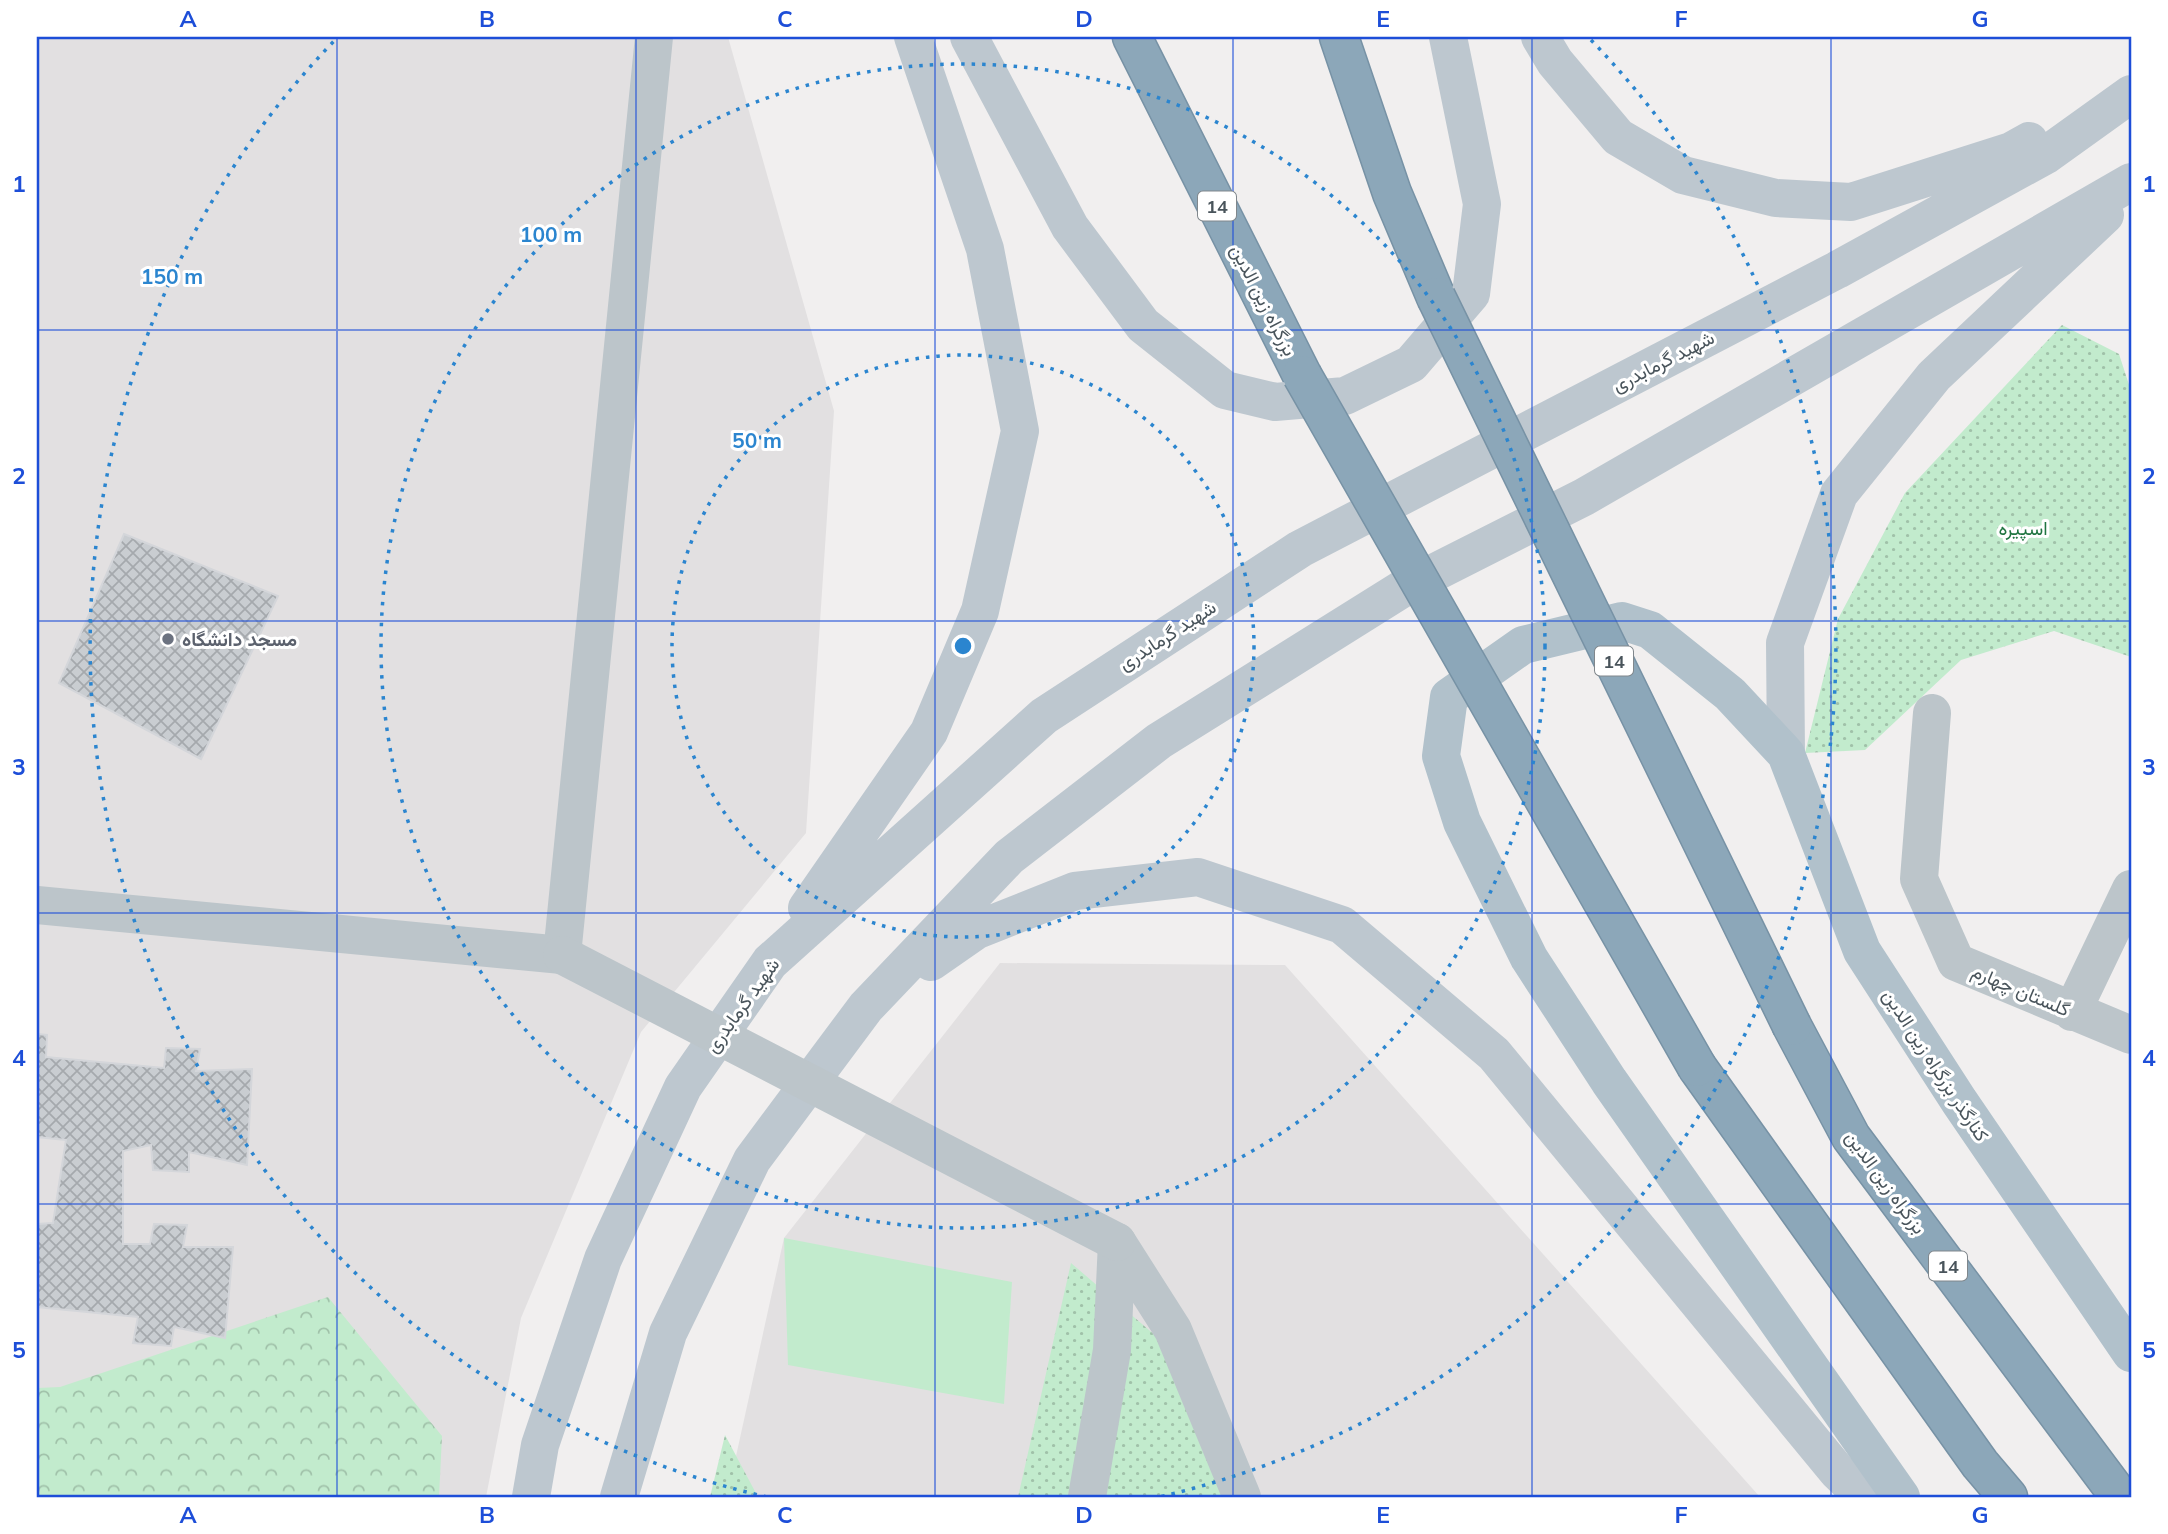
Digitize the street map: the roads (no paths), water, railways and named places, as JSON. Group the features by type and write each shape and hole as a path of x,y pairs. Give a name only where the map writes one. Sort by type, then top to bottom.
{"highway":[{"name":"بزرگراه زین الدین","path":"1132,37 1302,375 1697,1067 1980,1464 2008,1497"},
{"name":"بزرگراه زین الدین","path":"1339,37 1392,193 1436,297 1792,1026 1851,1137 2120,1497"}],"main road":[{"path":"770,962 929,732 980,611 1020,431 985,249 913,37"},
{"path":"970,37 1070,227 1143,325 1225,390 1275,402 1345,396 1412,364 1471,293 1482,204 1448,37"},
{"path":"1540,37 1555,62 1618,136 1683,175 1776,198 1851,202 2011,151 2131,83"},
{"name":"شهید گرمابدری","path":"531,1497 540,1445 603,1259 684,1087 770,962 1044,716 1300,549 1849,264 2046,155 2131,94"},
{"path":"620,1497 668,1333 752,1160 866,1007 1009,857 1159,741 1402,589 1584,497 2131,182"},
{"path":"1786,754 1785,643 1839,494 1934,376 2131,191"},
{"path":"1786,754 1730,694 1650,630 1622,621 1524,645 1490,666 1449,697 1441,756 1462,822 1529,958 1740,1270 1901,1497"},
{"name":"کنارگذر بزرگراه زین الدین","path":"1786,754 1862,951 1959,1101 2131,1353"},
{"path":"866,1007 977,930 1075,891 1198,877 1342,925 1494,1054 1837,1471 1864,1497"}],"street":[{"path":"562,955 654,37"},
{"name":"گلستان چهارم","path":"1932,713 1919,879 1956,962 2131,1035"},
{"path":"2072,1012 2131,890"},
{"path":"37,905 562,955 1117,1242 1173,1329 1242,1497"},
{"path":"1087,1497 1112,1350 1117,1242"}],"place":[{"name":"مسجد دانشگاه","path":"168,639"}],"park label":[{"name":"اسپیره","path":"2023,528"}]}
